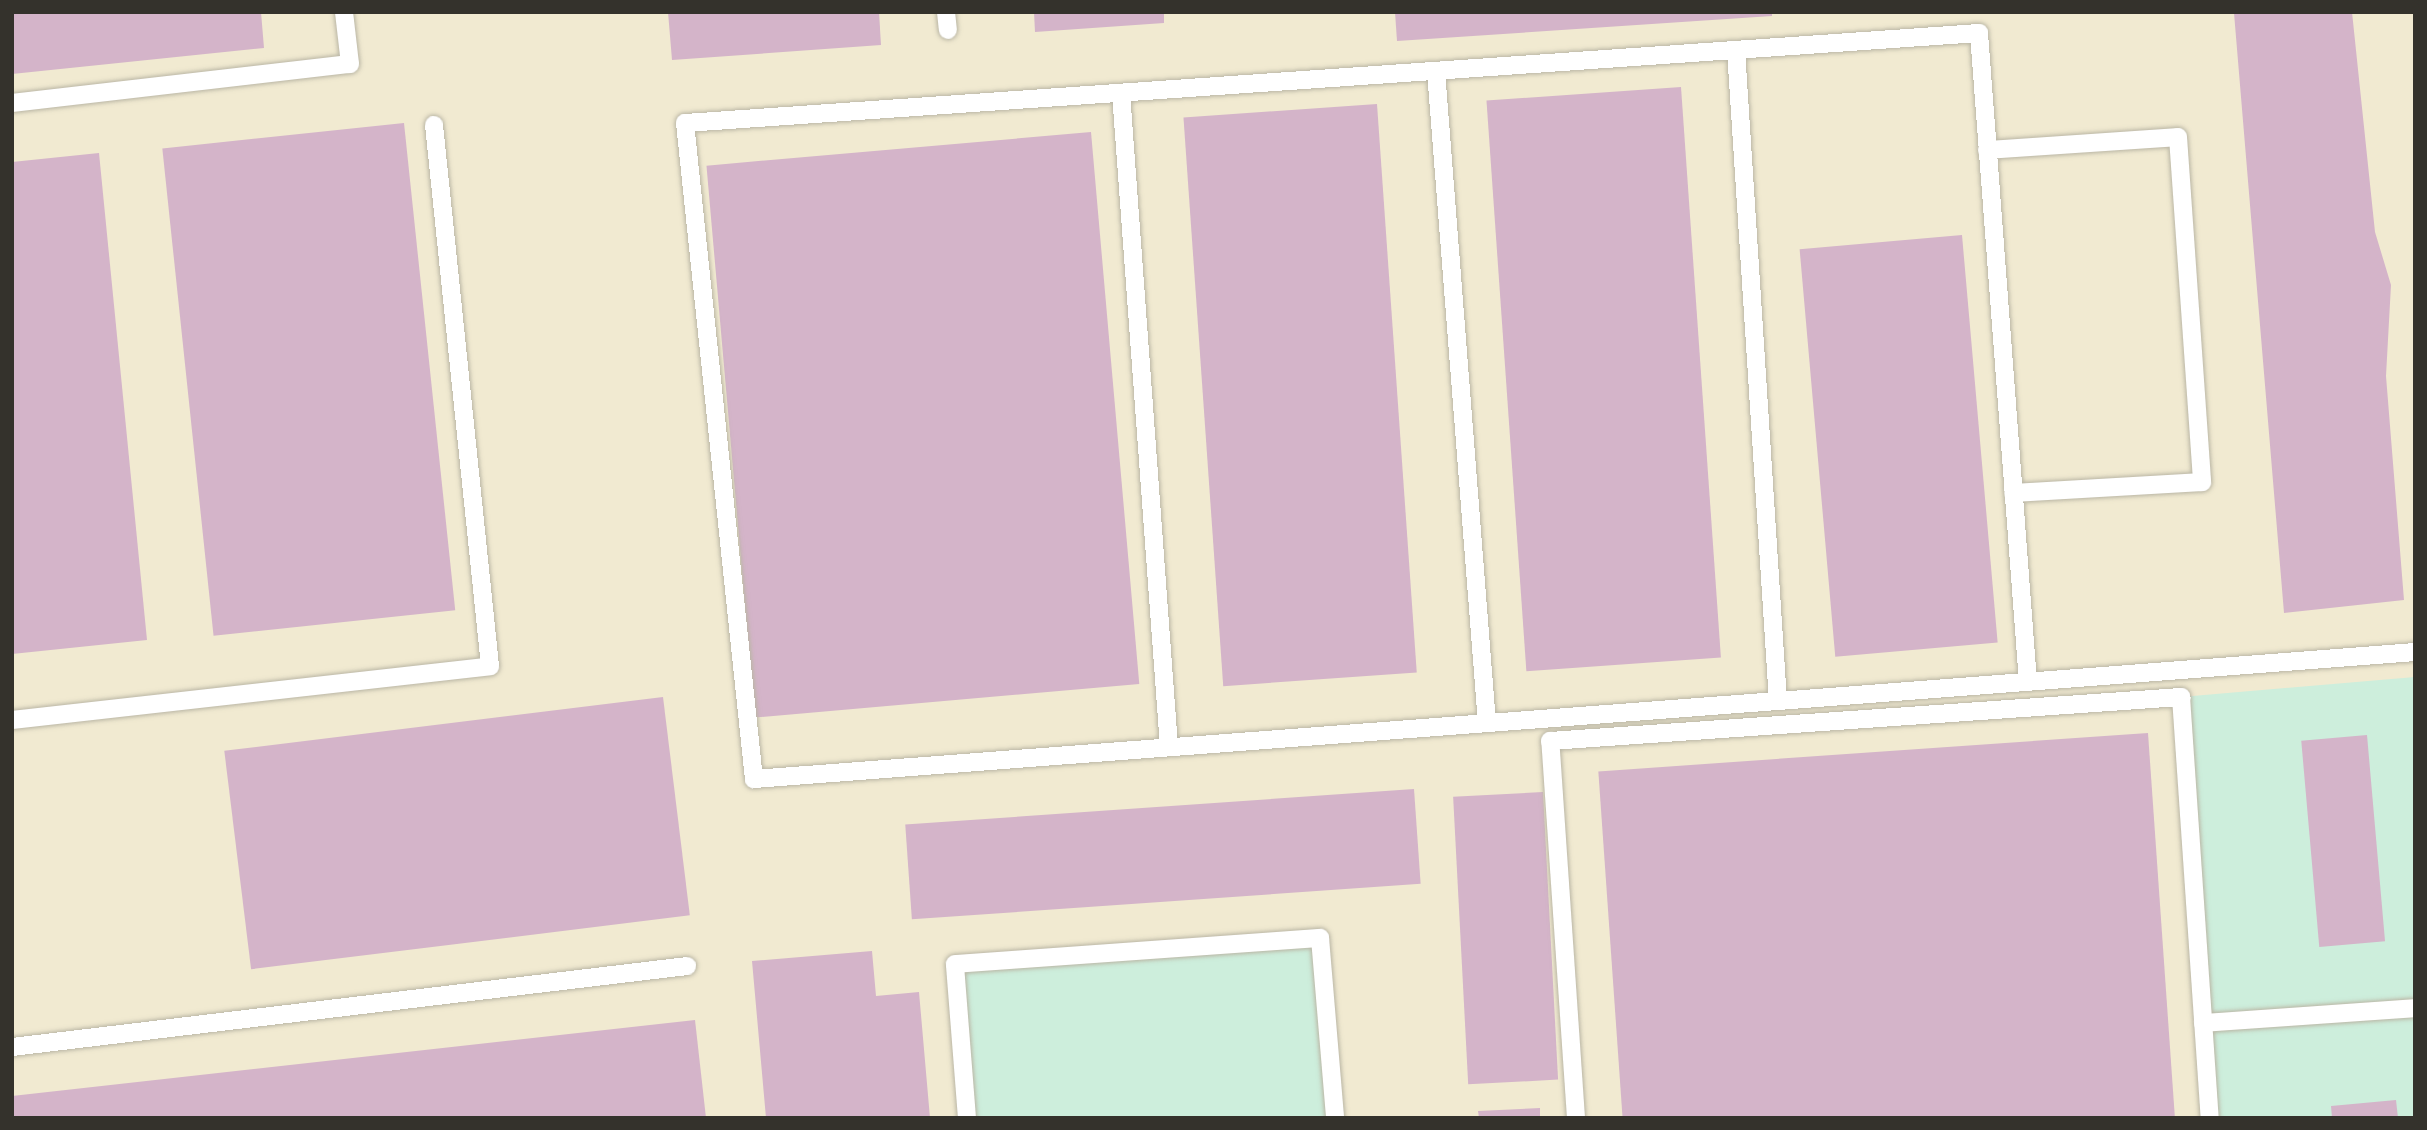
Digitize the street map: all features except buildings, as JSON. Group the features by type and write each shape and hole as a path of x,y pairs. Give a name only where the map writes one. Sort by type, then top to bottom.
{"lane":[{"path":"12,103 350,64 344,12"},
{"path":"2028,681 1979,33 685,123 754,779 2415,652"},
{"path":"1736,50 1778,701"},
{"path":"1436,71 1487,723"},
{"path":"1121,93 1169,747"},
{"path":"12,720 489,666 434,125"},
{"path":"1987,150 2178,137 2202,482 2014,493"},
{"path":"1576,1118 1550,741 2180,697 2210,1118"},
{"path":"967,1118 956,964 1320,938 1335,1118"},
{"path":"12,1047 687,966"},
{"path":"2203,1023 2415,1008"}],"shaded area":[{"path":"12,12 2415,12 2415,1118 12,1118"}],"green space":[{"path":"2415,677 2415,1118 2210,1118 2181,697"},
{"path":"1320,938 1335,1118 967,1118 955,964"}]}
